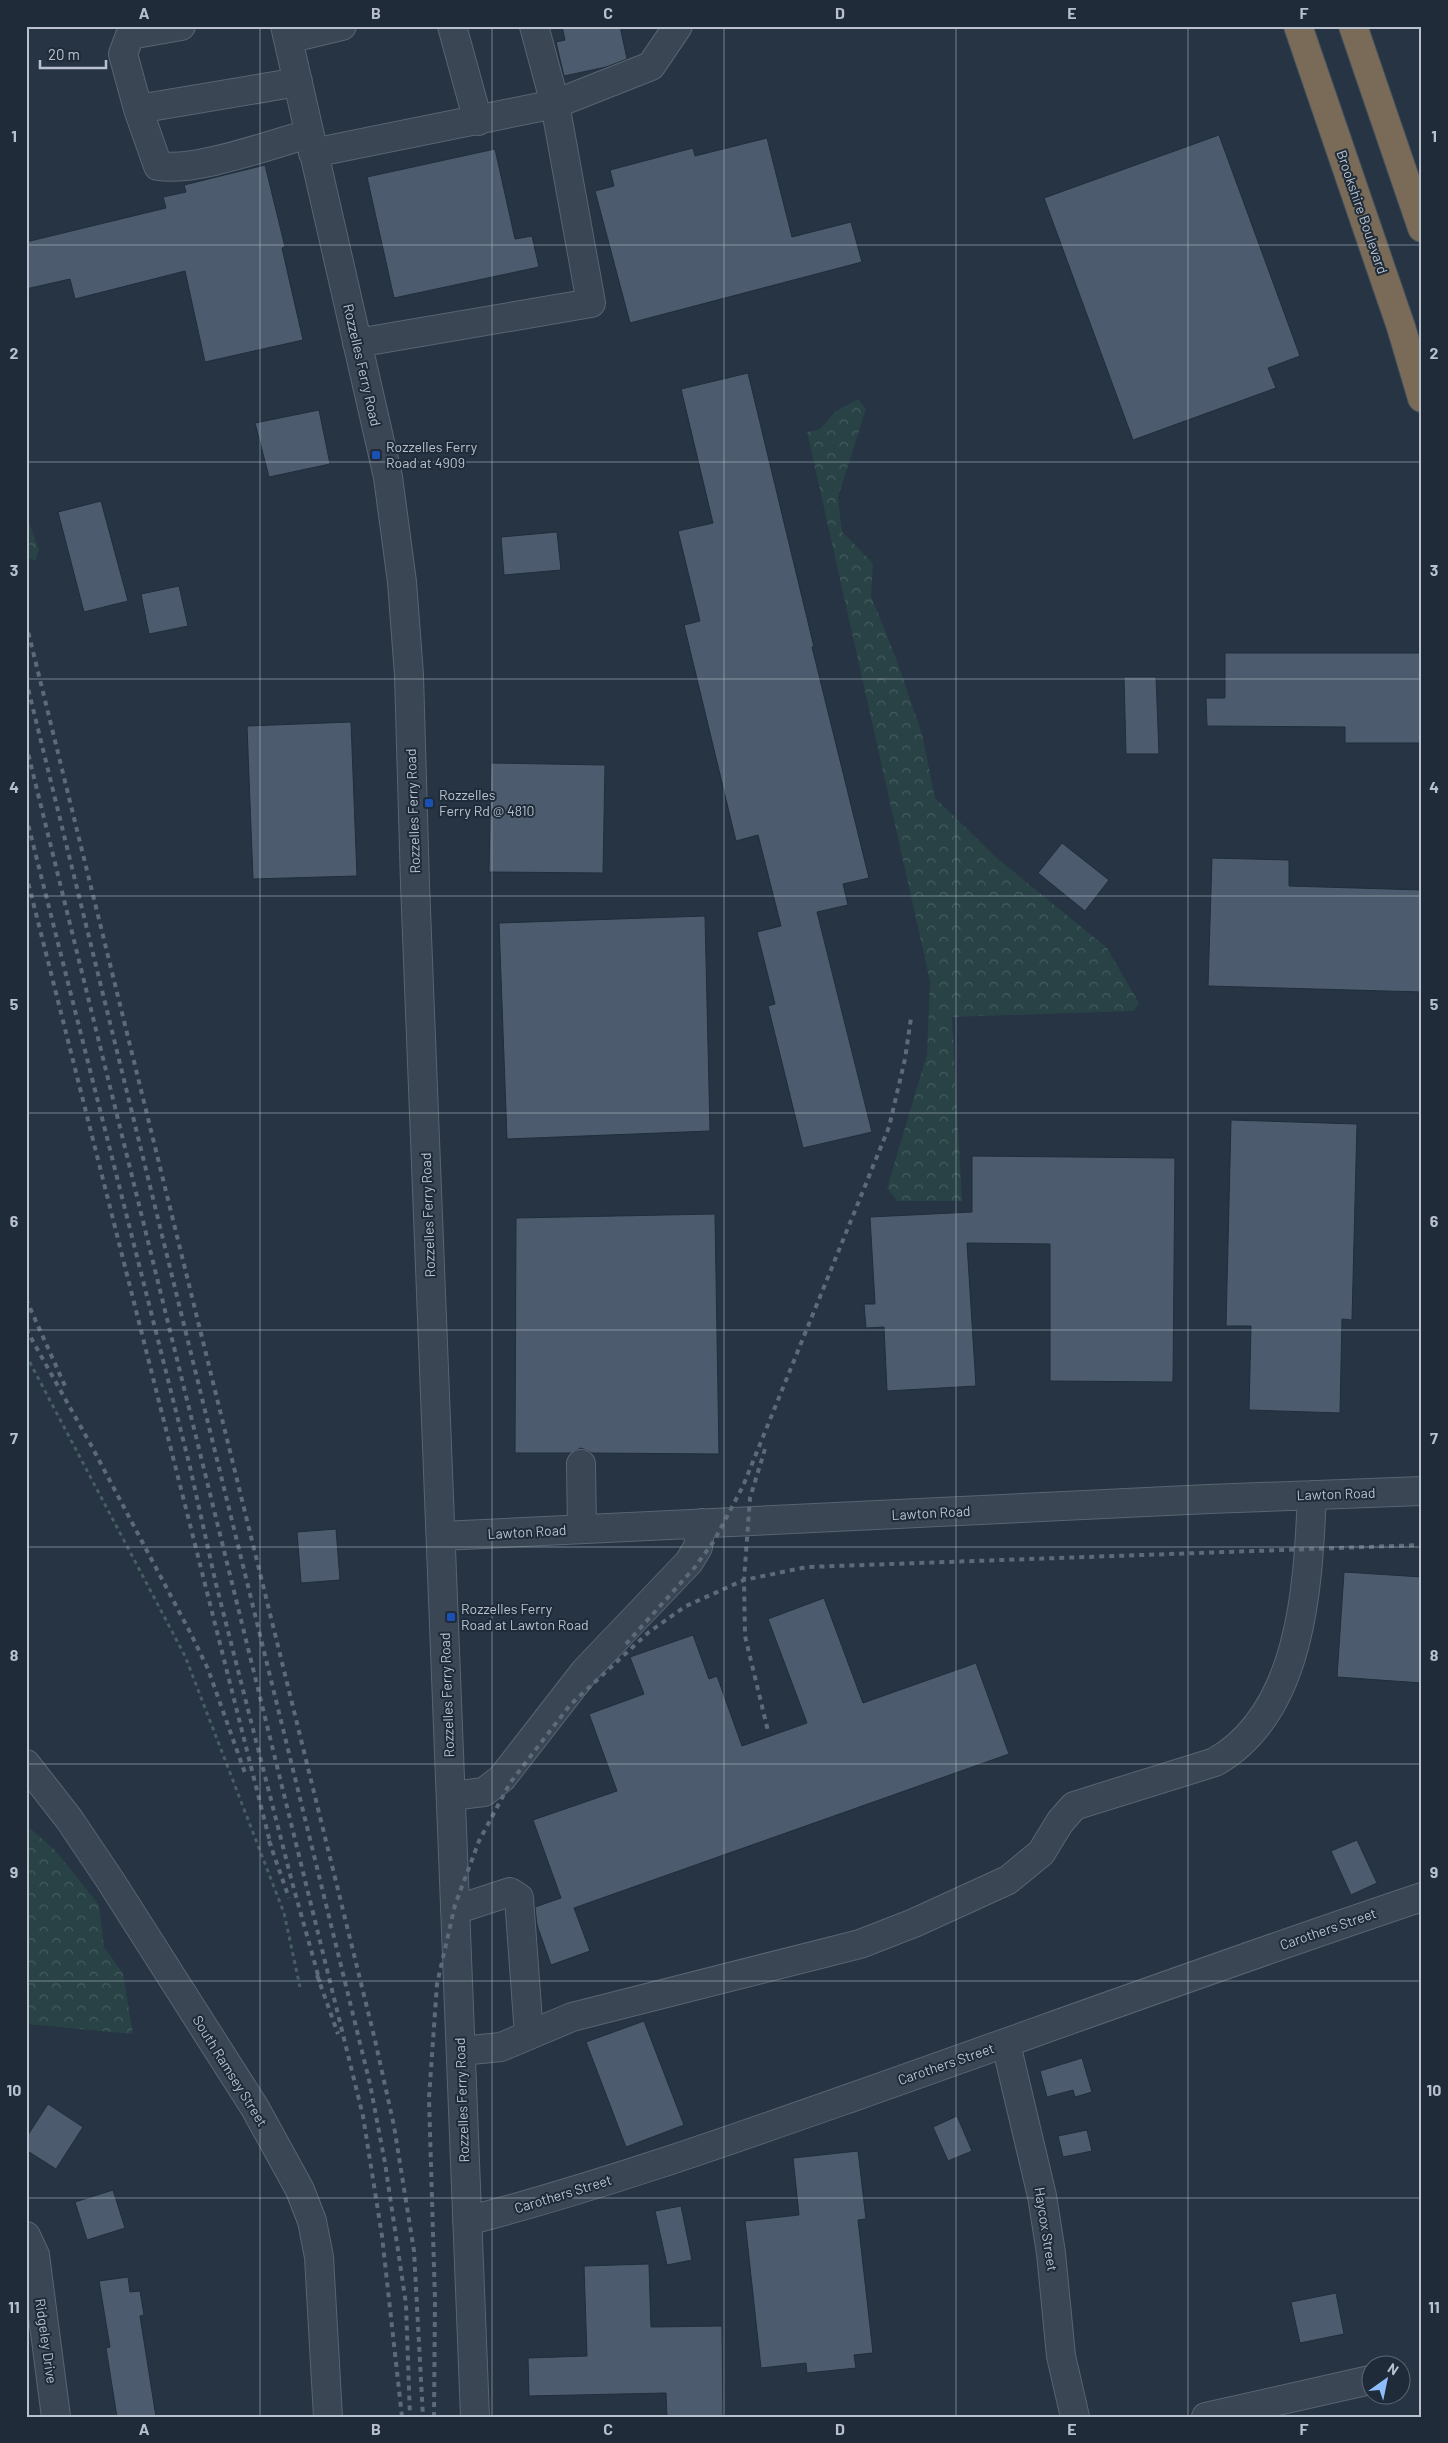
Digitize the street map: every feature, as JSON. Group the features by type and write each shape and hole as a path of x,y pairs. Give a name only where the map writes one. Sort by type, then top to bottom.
{"highway":[{"name":"Brookshire Boulevard","path":"1298,26 1401,327 1422,398"},
{"path":"1354,26 1422,228"}],"street":[{"path":"182,26 130,35 123,54 138,109 158,166 172,168 195,166 311,143 478,121 555,104 651,66 678,26"},
{"path":"286,32 342,26"},
{"path":"452,26 478,121"},
{"path":"356,343 591,303 555,104 534,26"},
{"name":"Rozzelles Ferry Road","path":"286,32 388,477 402,582 409,675 476,2417"},
{"path":"138,109 298,82"},
{"path":"581,1464 582,1529"},
{"name":"Lawton Road","path":"441,1536 1422,1491"},
{"path":"461,2051 501,2047 572,2017 860,1944 914,1923 1008,1880 1042,1853 1060,1822 1074,1806 1215,1762 1233,1752 1256,1725 1277,1693 1299,1633 1310,1549 1312,1495"},
{"path":"451,1796 484,1792 502,1778 585,1671 689,1562 698,1547 701,1523"},
{"name":"South Ramsey Street","path":"26,1764 69,1820 110,1880 255,2108 300,2190 312,2221 319,2257 328,2417"},
{"path":"455,1910 510,1892 519,1898 529,2035"},
{"name":"Carothers Street","path":"467,2221 543,2201 674,2160 1006,2044 1209,1969 1422,1897"},
{"name":"Haycox Street","path":"1006,2044 1042,2196 1051,2252 1061,2356 1076,2417"},
{"name":"Ridgeley Drive","path":"26,2236 35,2255 56,2417"},
{"path":"1206,2417 1360,2382"}],"path":[{"path":"26,1355 185,1656 284,1913 300,1987"}],"green space":[{"path":"858,399 866,409 838,497 842,532 873,563 871,596 896,658 922,734 935,798 998,859 1107,948 1139,1003 1134,1011 952,1017 962,1201 897,1201 887,1188 927,1054 930,981 807,432 820,429 836,411"},
{"path":"26,514 39,550 35,561 26,557"},
{"path":"26,1825 55,1850 99,1905 104,1947 123,1973 133,2034 26,2024"}],"building":[{"path":"562,26 620,26 627,59 606,67 564,76 556,42 565,40"},
{"path":"1219,135 1300,356 1268,368 1276,388 1133,440 1044,198"},
{"path":"767,138 792,237 851,222 862,262 630,323 595,191 614,186 610,170 693,148 695,156"},
{"path":"495,149 515,239 532,236 539,267 394,298 367,177"},
{"path":"265,165 285,247 282,248 303,340 205,362 185,271 75,299 70,279 26,289 26,242 166,208 163,197 186,192 184,185"},
{"path":"748,373 814,647 812,647 869,878 843,884 848,905 817,912 872,1132 803,1148 768,1006 775,1004 757,932 781,926 758,835 736,841 684,625 700,621 678,531 713,523 681,389"},
{"path":"319,410 330,464 269,477 255,423"},
{"path":"101,501 128,601 84,612 58,512"},
{"path":"557,532 561,570 504,575 501,537"},
{"path":"179,586 188,626 149,634 141,594"},
{"path":"1225,653 1420,653 1420,743 1345,743 1345,727 1207,726 1206,698 1225,698"},
{"path":"1124,677 1156,677 1159,754 1126,754"},
{"path":"351,722 357,876 253,879 247,726"},
{"path":"491,763 605,765 603,873 489,872"},
{"path":"1062,843 1109,880 1085,911 1038,873"},
{"path":"1212,858 1289,860 1289,886 1422,890 1422,992 1208,986"},
{"path":"705,916 710,1131 507,1139 499,923"},
{"path":"1231,1120 1357,1124 1352,1320 1342,1319 1340,1413 1249,1410 1251,1326 1226,1326"},
{"path":"972,1156 1175,1158 1173,1382 1050,1381 1050,1244 967,1243 976,1386 887,1391 884,1327 866,1328 864,1304 875,1304 870,1217 972,1212"},
{"path":"715,1214 719,1454 592,1453 581,1448 571,1453 515,1453 516,1218"},
{"path":"336,1529 340,1580 301,1583 297,1532"},
{"path":"1344,1572 1422,1577 1422,1683 1337,1677"},
{"path":"824,1598 863,1703 976,1663 1009,1754 574,1908 590,1951 551,1965 537,1925 535,1907 561,1898 533,1820 617,1791 589,1714 644,1694 630,1657 693,1635 709,1679 717,1676 742,1746 807,1723 768,1619"},
{"path":"1357,1840 1377,1883 1351,1895 1331,1851"},
{"path":"644,2021 684,2125 626,2147 586,2042"},
{"path":"1082,2058 1092,2092 1075,2097 1073,2090 1047,2097 1040,2071"},
{"path":"48,2104 83,2127 56,2169 26,2150 26,2138"},
{"path":"957,2116 972,2151 948,2161 933,2127"},
{"path":"1087,2130 1092,2151 1063,2157 1058,2136"},
{"path":"858,2151 866,2219 858,2220 873,2353 854,2355 856,2368 807,2373 806,2363 761,2368 745,2221 799,2215 793,2158"},
{"path":"113,2190 125,2228 87,2240 75,2202"},
{"path":"681,2206 692,2260 667,2265 655,2211"},
{"path":"649,2264 651,2327 722,2326 723,2417 667,2417 666,2393 529,2396 528,2358 587,2356 584,2266"},
{"path":"128,2277 130,2292 140,2291 144,2315 140,2316 156,2417 117,2417 106,2348 110,2347 99,2281"},
{"path":"1336,2293 1344,2334 1300,2343 1291,2302"}],"railway":[{"path":"26,623 375,2040 394,2126 414,2251 423,2417"},
{"path":"26,680 370,2084 385,2163 406,2304 410,2417"},
{"path":"26,745 363,2116 382,2236 402,2417"},
{"path":"26,816 190,1467 216,1584 292,1882 320,1982"},
{"path":"26,874 271,1846"},
{"path":"626,1644 695,1567 714,1541 743,1486 889,1127 905,1059 911,1018"},
{"path":"26,1299 65,1386"},
{"path":"26,1329 91,1445 191,1634 208,1669 245,1773"},
{"path":"765,1449 750,1498 744,1580 745,1636 768,1731"},
{"path":"434,2417 435,2300 429,2098 437,1984 455,1905 479,1841 510,1783 570,1705 649,1632 686,1606 744,1580 807,1567 1422,1545"},
{"path":"269,1841 289,1898"},
{"path":"317,1975 338,2034"}],"place":[{"name":"Rozzelles Ferry Road at 4909","path":"376,455"},
{"name":"Rozzelles Ferry Rd @ 4810","path":"429,803"},
{"name":"Rozzelles Ferry Road at Lawton Road","path":"451,1617"}]}
